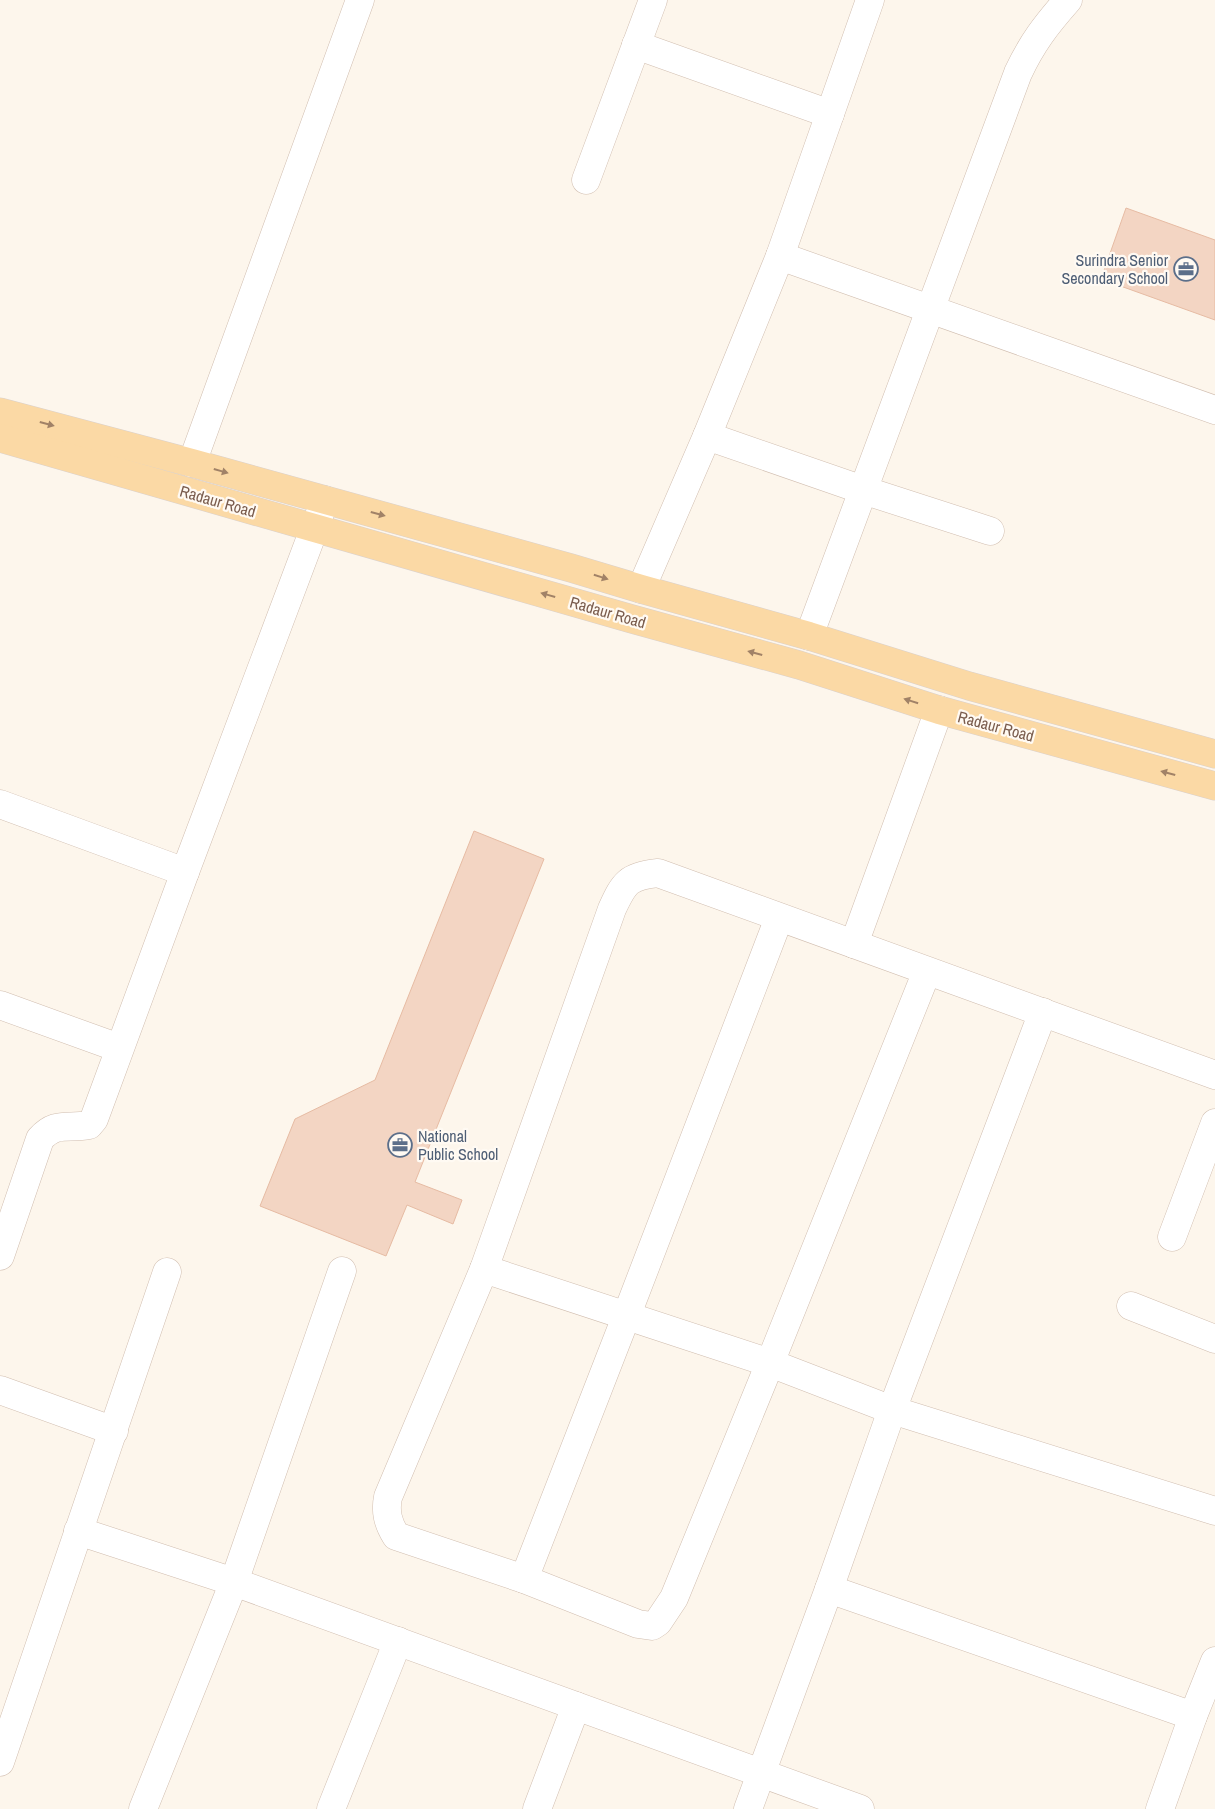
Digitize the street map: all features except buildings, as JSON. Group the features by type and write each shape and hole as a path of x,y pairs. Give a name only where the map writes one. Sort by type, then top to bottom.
{"main road":[{"name":"Radaur Road","path":"0,412 192,462 572,568 641,590 809,636 969,686 1215,754"},
{"name":"Radaur Road","path":"0,438 799,665 939,710 1215,786"}],"street":[{"path":"192,462 360,0"},
{"path":"586,180 653,0"},
{"path":"641,590 708,436 780,256 870,0"},
{"path":"809,636 1018,73 1028,50 1047,23 1068,0"},
{"path":"636,45 830,114"},
{"path":"780,256 1215,410"},
{"path":"708,436 990,531"},
{"path":"0,1256 40,1139 48,1130 57,1127 89,1125 94,1118 325,500"},
{"path":"854,944 939,710"},
{"path":"0,804 185,872"},
{"path":"927,970 674,1598 658,1622 652,1626 638,1624 524,1579 396,1536 389,1524 386,1508 388,1497 484,1269 612,910 620,891 628,882 643,874 658,873 780,918 927,970 1215,1075"},
{"path":"524,1579 780,918"},
{"path":"0,1005 119,1048"},
{"path":"748,1809 829,1589 892,1410 1043,1012"},
{"path":"1172,1237 1215,1123"},
{"path":"484,1269 770,1363 892,1410 1215,1511"},
{"path":"143,1809 234,1582 342,1271"},
{"path":"0,1762 168,1272"},
{"path":"1131,1306 1215,1339"},
{"path":"0,1390 114,1431"},
{"path":"78,1531 234,1582 860,1809"},
{"path":"829,1589 1193,1716"},
{"path":"331,1809 398,1641"},
{"path":"1160,1809 1215,1660"},
{"path":"537,1809 576,1706"}],"place":[{"name":"Surindra Senior Secondary School","path":"1186,269"},
{"name":"National Public School","path":"400,1145"}]}
